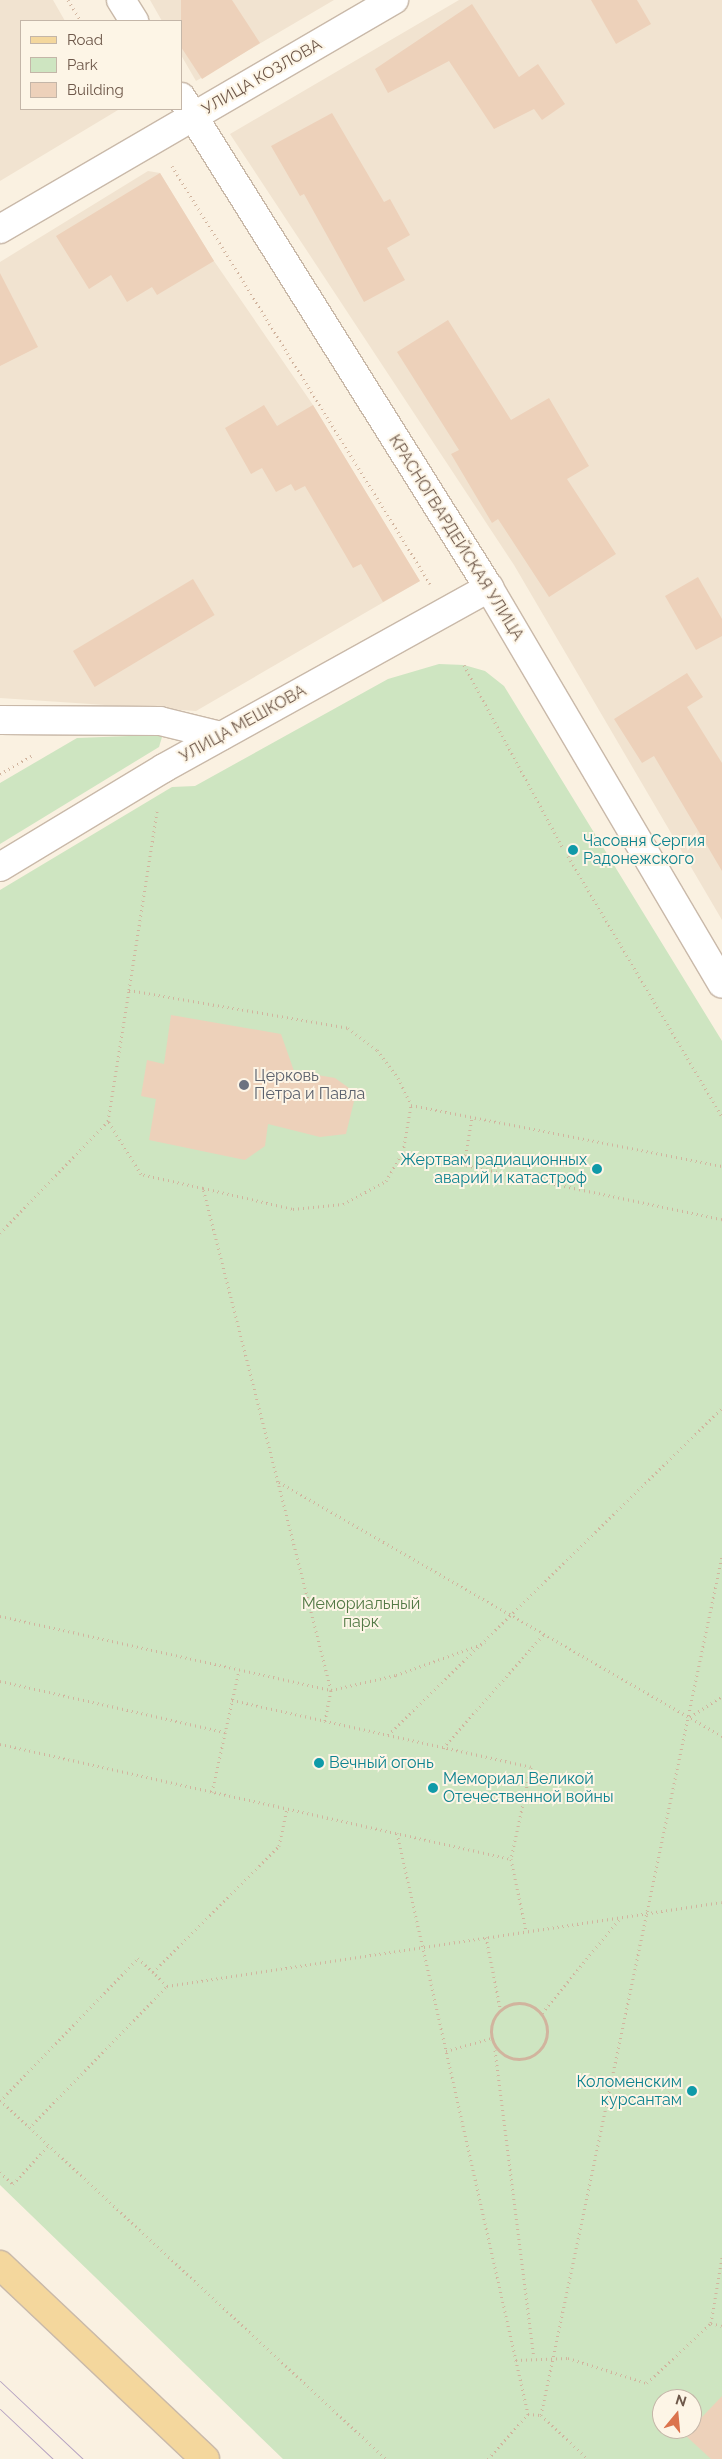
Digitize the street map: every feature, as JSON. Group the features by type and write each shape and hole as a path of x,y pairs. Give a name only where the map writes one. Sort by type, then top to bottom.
{"main road":[{"path":"0,2265 205,2459"}],"street":[{"path":"121,0 133,20"},
{"name":"УЛИЦА КОЗЛОВА","path":"0,229 156,139 187,107 394,0"},
{"name":"КРАСНОГВАРДЕЙСКАЯ УЛИЦА","path":"187,107 489,588 722,984"},
{"name":"УЛИЦА МЕШКОВА","path":"0,867 164,768 489,588"},
{"path":"0,720 160,721 221,736"}],"path":[{"path":"68,0 80,20"},
{"path":"156,139 430,584"},
{"path":"464,665 562,846"},
{"path":"0,1233 108,1121 164,768"},
{"path":"568,856 722,1116"},
{"path":"108,1121 140,1174 293,1209 343,1204 386,1181 403,1152 411,1105 398,1078 377,1050 348,1028 129,990"},
{"path":"411,1105 722,1166"},
{"path":"464,1165 472,1117"},
{"path":"403,1152 722,1219"},
{"path":"203,1188 331,1690 325,1721"},
{"path":"388,1735 485,1643 722,1408"},
{"path":"279,1482 722,1736"},
{"path":"541,2415 646,1913 690,1717 722,1556"},
{"path":"0,1616 331,1690 396,1675 485,1643"},
{"path":"443,1748 544,1634"},
{"path":"212,1792 239,1670"},
{"path":"0,1681 225,1732"},
{"path":"690,1717 722,1696"},
{"path":"232,1700 531,1767 511,1859 526,1931"},
{"path":"0,1744 511,1859"},
{"path":"153,1972 279,1846 287,1808"},
{"path":"397,1833 528,2414"},
{"path":"29,2128 167,1986 722,1902"},
{"path":"542,2013 622,1917"},
{"path":"486,1937 500,2008 489,2027 495,2050 534,2357"},
{"path":"167,1986 138,1958 0,2101 386,2459"},
{"path":"495,2050 515,2061 537,2055 549,2035 542,2013 522,2002 500,2008"},
{"path":"446,2051 492,2038"},
{"path":"0,2172 12,2184 48,2146"},
{"path":"516,2360 534,2357 553,2357 602,2367 647,2384 711,2323 722,2257"},
{"path":"711,2323 722,2326"},
{"path":"528,2414 541,2415 588,2459"},
{"path":"488,2459 528,2414"}],"shaded area":[{"path":"0,0 53,0 64,20 20,20 20,110 118,110 0,181"},
{"path":"150,0 334,0 196,81 182,57 182,20 161,20"},
{"path":"459,0 722,0 722,920 514,565 230,134"},
{"path":"148,171 160,173 214,261 313,405 420,581 196,711 0,698 0,262"}],"green space":[{"name":"Мемориальный парк","path":"439,664 464,665 485,671 504,686 722,1041 722,2459 283,2459 0,2185 0,890 172,787 195,786 388,679"},
{"path":"155,735 162,737 159,747 0,844 0,783 77,738"}],"building":[{"path":"181,0 232,0 260,43 202,79 182,49"},
{"path":"591,0 637,0 651,24 616,44"},
{"path":"472,4 519,77 538,64 565,104 542,120 534,109 494,129 449,61 388,93 375,69"},
{"path":"332,113 384,202 390,199 410,235 387,248 405,280 364,302 304,194 300,196 271,146"},
{"path":"160,173 214,261 157,295 152,287 127,302 111,275 89,289 56,236"},
{"path":"0,273 38,347 0,366"},
{"path":"448,320 511,420 549,398 589,466 567,479 616,554 549,597 498,519 492,523 451,454 459,450 397,352"},
{"path":"264,405 277,426 313,405 420,581 383,602 361,564 353,568 305,486 295,491 291,484 276,492 262,468 251,474 225,428"},
{"path":"698,577 722,619 722,636 696,650 665,596"},
{"path":"193,579 215,615 95,687 73,651"},
{"path":"687,673 703,697 687,707 722,763 722,871 654,756 642,763 614,719"},
{"name":"Церковь Петра и Павла","path":"171,1015 281,1034 294,1071 335,1078 356,1093 346,1134 320,1137 268,1124 265,1146 245,1160 149,1140 156,1099 141,1096 147,1060 164,1064"},
{"path":"722,2396 722,2459 711,2459 689,2439 702,2439 702,2417"}],"tram line":[{"path":"0,2381 83,2459"},
{"path":"0,2409 53,2459"}],"place":[{"name":"Часовня Сергия Радонежского","path":"573,850"},
{"name":"Церковь Петра и Павла","path":"244,1085"},
{"name":"Жертвам радиационных аварий и катастроф","path":"597,1169"},
{"name":"Вечный огонь","path":"319,1763"},
{"name":"Мемориал Великой Отечественной войны","path":"433,1788"},
{"name":"Коломенским курсантам","path":"692,2091"}]}
